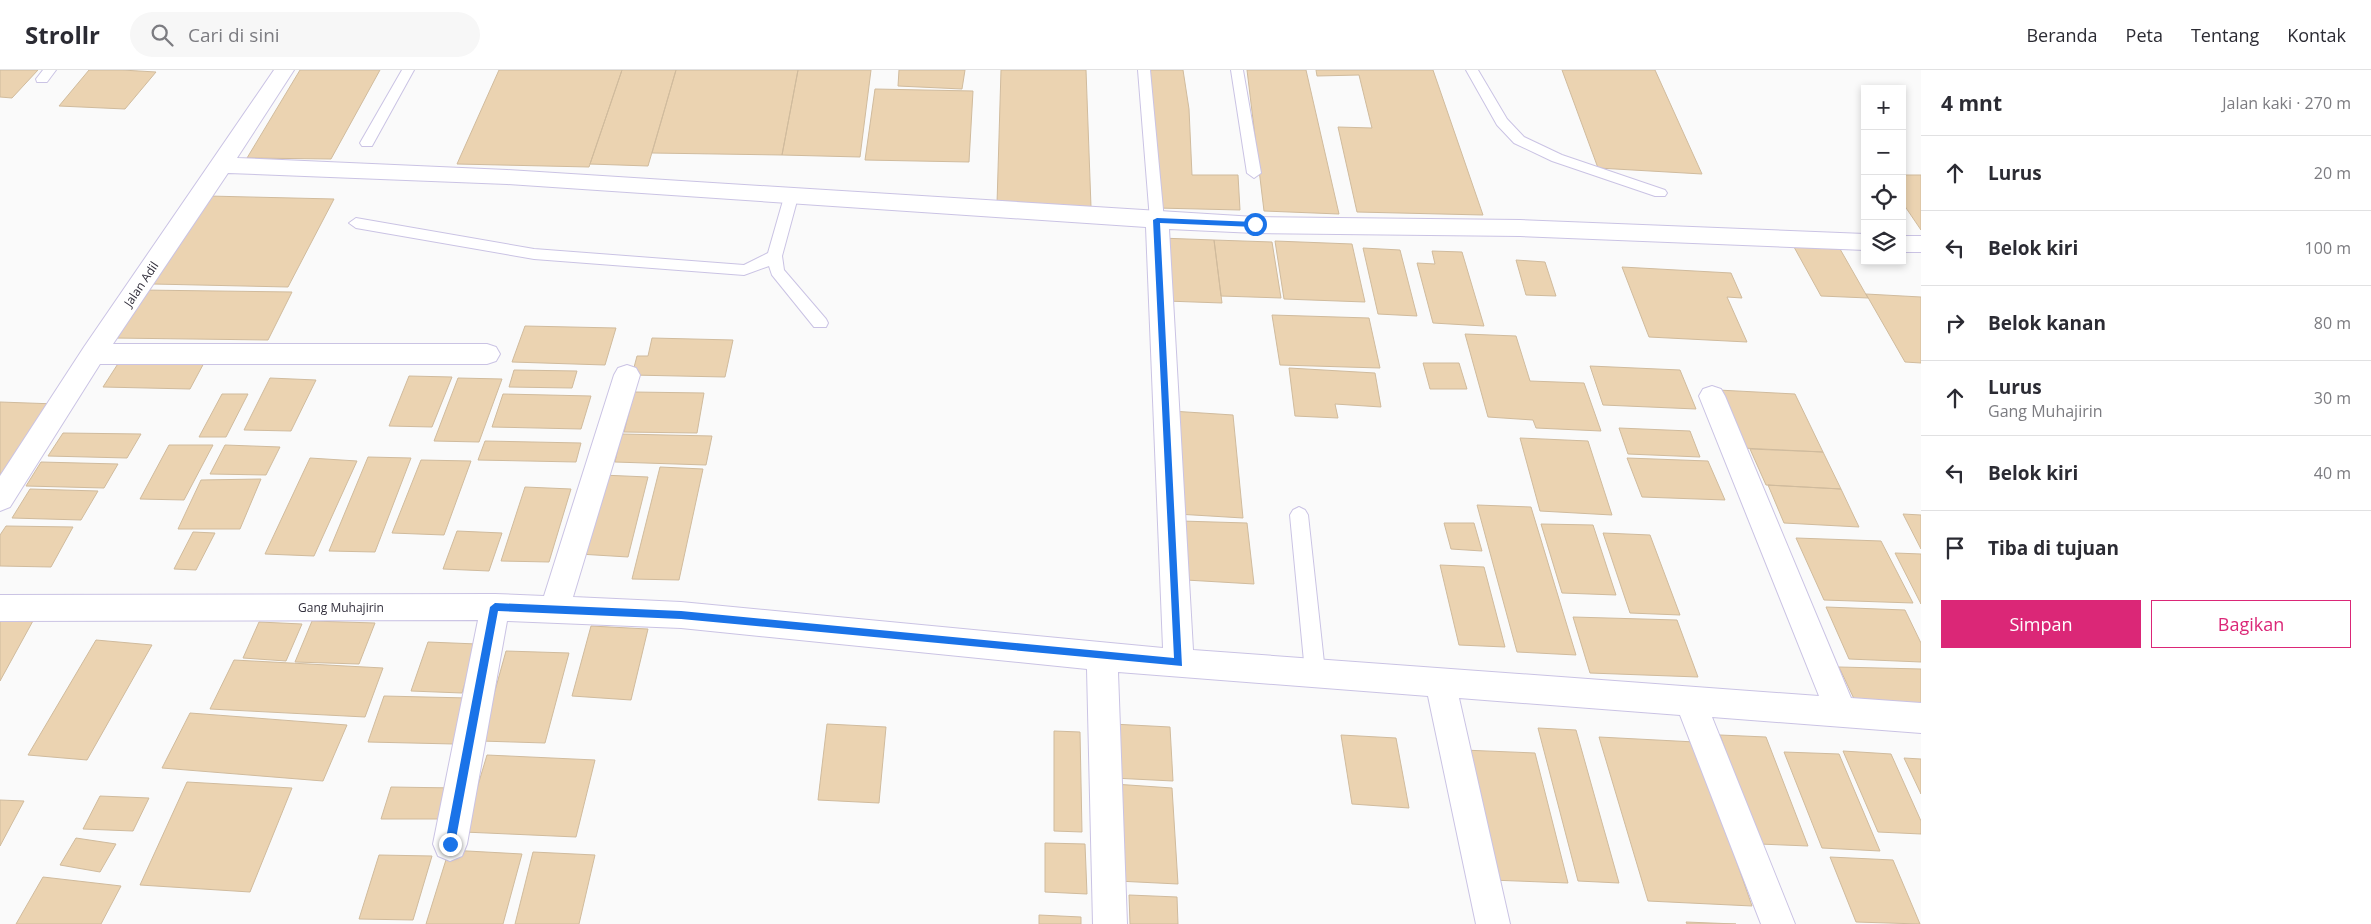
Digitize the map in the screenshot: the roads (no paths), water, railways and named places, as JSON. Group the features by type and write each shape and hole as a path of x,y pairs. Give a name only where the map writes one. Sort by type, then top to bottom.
{"street":[{"name":"Jalan Adil","path":"0,499 93,354 222,166 284,70"},
{"path":"222,166 506,177 1157,220 1255,224 1520,228 1861,242"},
{"path":"1157,220 1179,663"},
{"path":"1906,244 1921,244"},
{"path":"93,354 487,354"},
{"path":"554,610 618,413 627,375"},
{"path":"1712,396 1842,713"},
{"path":"450,844 495,607"},
{"name":"Gang Muhajirin","path":"0,608 495,607 681,615 1102,657 1921,718"},
{"path":"1102,657 1110,924"},
{"path":"1440,682 1493,924"},
{"path":"1690,700 1778,924"}],"lane":[{"path":"367,143 408,70"},
{"path":"1144,70 1157,220"},
{"path":"1236,70 1254,173"},
{"path":"1472,70 1502,122 1519,140 1557,158 1660,193"},
{"path":"791,197 775,256 777,271 820,323"},
{"path":"356,223 534,254 744,270 756,267 775,256"},
{"path":"1299,514 1315,672"}]}
